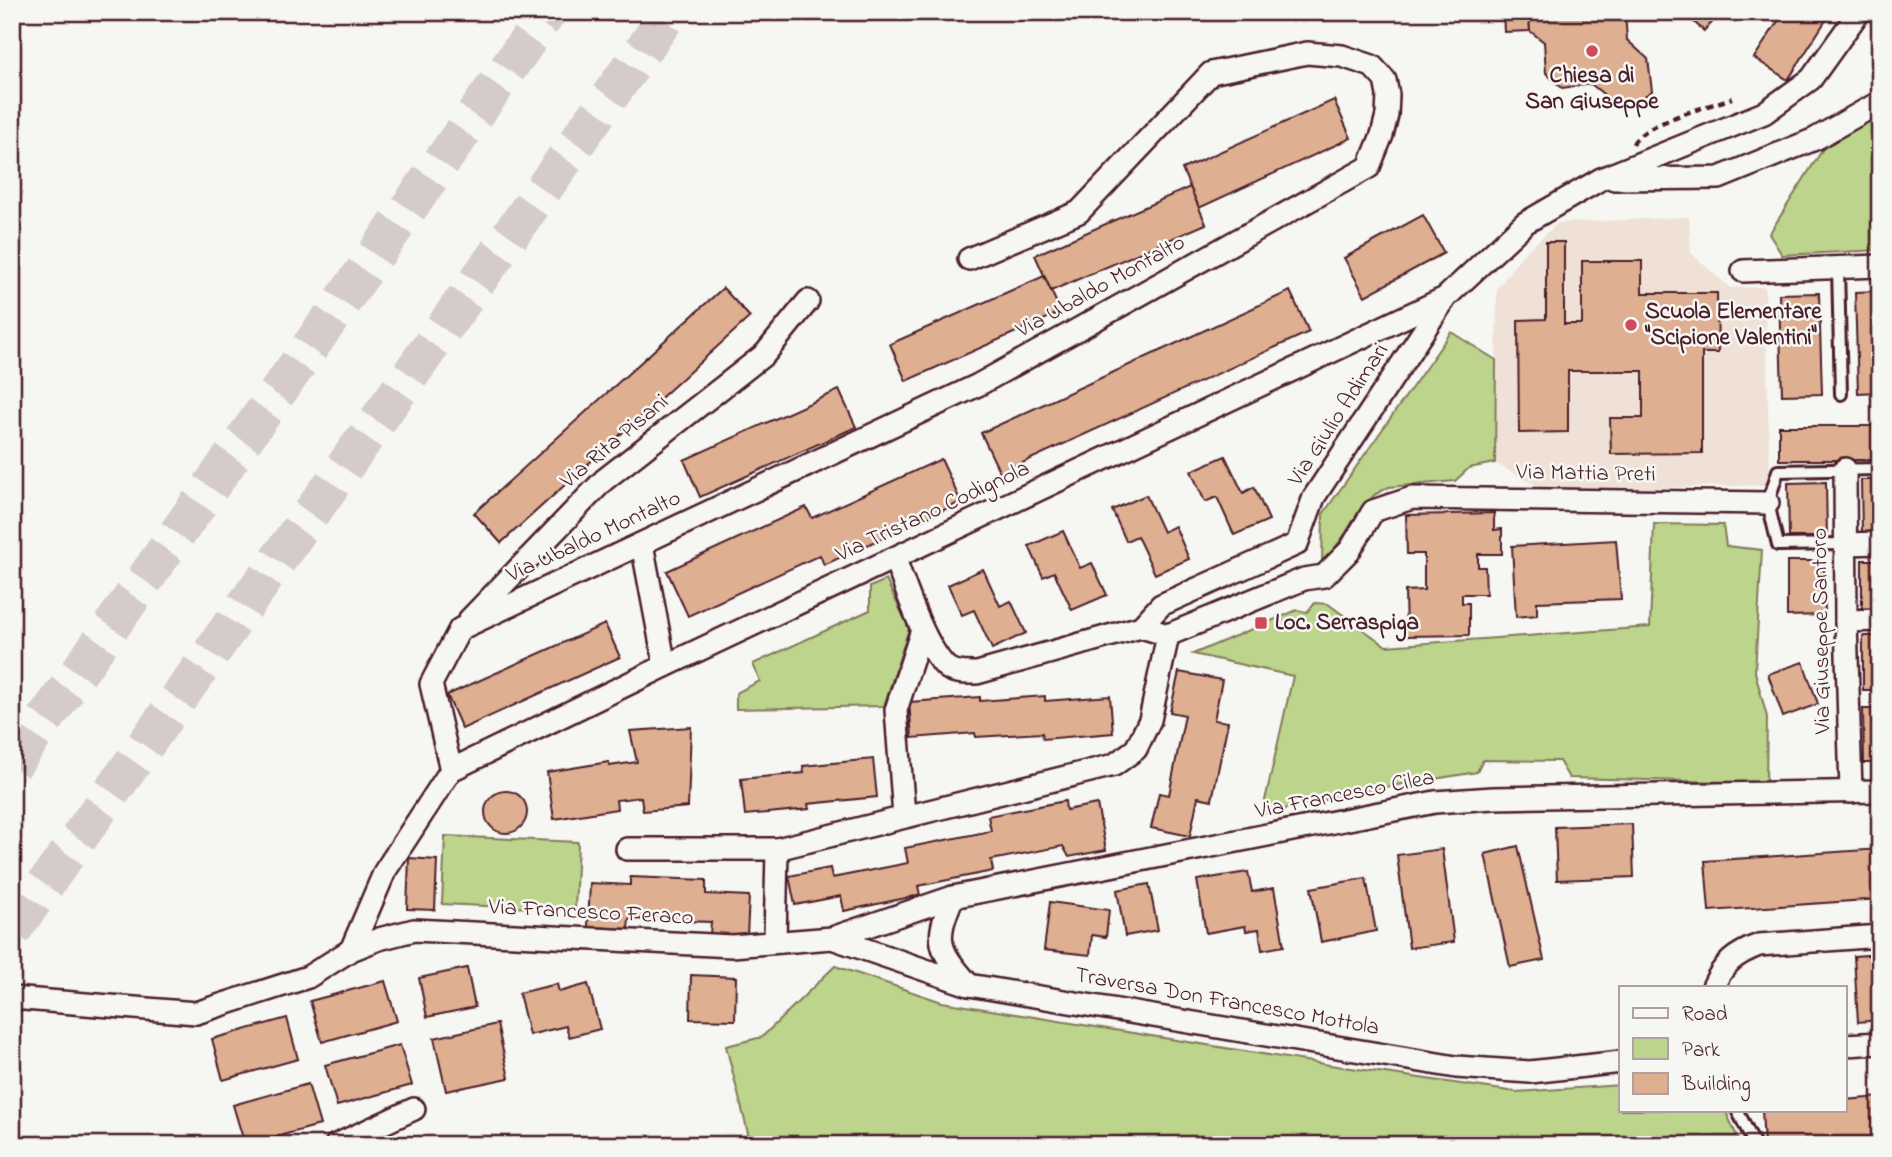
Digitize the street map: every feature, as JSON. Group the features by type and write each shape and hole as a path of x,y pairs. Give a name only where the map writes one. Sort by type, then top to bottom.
{"street":[{"name":"Via Tristano Codignola","path":"451,770 665,666 1445,298 1525,223 1601,179 1764,113 1811,79 1859,12"},
{"name":"Via Ubaldo Montalto","path":"460,629 978,385 1369,167 1387,115 1388,95 1385,80 1372,66 1342,56 1307,53 1210,73 1079,212 969,258"},
{"path":"1601,179 1719,178 1815,139 1880,102"},
{"path":"1743,271 1880,267"},
{"name":"Via Giulio Adimari","path":"1297,544 1314,497 1445,298"},
{"name":"Via Rita Pisani","path":"460,629 604,480 765,354 808,301"},
{"name":"Via Giuseppe Santoro","path":"1845,469 1851,792"},
{"name":"Via Mattia Preti","path":"1168,635 1304,579 1324,576 1350,550 1373,511 1412,498 1768,503"},
{"path":"1846,544 1880,543"},
{"path":"642,544 665,666"},
{"path":"895,559 922,630 946,667 960,673 977,673 1141,627 1161,605 1297,544 1304,579"},
{"path":"1846,621 1880,620"},
{"path":"627,849 777,849 1114,765 1136,749 1150,720 1168,635 1141,627"},
{"path":"351,950 385,871 451,770 431,684 460,629"},
{"path":"904,816 896,710 922,630"},
{"name":"Via Francesco Cilea","path":"832,938 953,897 1435,802 1548,797 1880,791"},
{"path":"775,941 777,849"},
{"path":"953,897 942,922 941,937 946,958 969,985"},
{"name":"Via Francesco Feraco","path":"12,998 196,1013 309,977 351,950 414,930 732,946 832,938"},
{"path":"1714,986 1727,962 1742,951 1759,944 1880,936"},
{"name":"Traversa Don Francesco Mottola","path":"832,938 969,985 1455,1067 1530,1072 1617,1060"},
{"path":"1846,1045 1880,1043"},
{"path":"336,1145 414,1109"}],"lane":[{"path":"1838,268 1840,394"},
{"path":"1846,544 1778,545 1768,503 1778,471 1880,469"},
{"path":"1738,1112 1755,1145"}],"path":[{"path":"1630,149 1635,140 1657,125 1732,98"}],"shaded area":[{"name":"Scuola Elementare \"Scipione Valentini\"","path":"1689,217 1691,253 1730,288 1765,287 1770,485 1545,490 1495,463 1497,289 1522,255 1558,223"}],"green space":[{"path":"1880,112 1880,250 1782,255 1769,234 1828,141"},
{"path":"1451,332 1496,360 1495,463 1469,468 1455,481 1389,487 1374,495 1322,565 1323,514"},
{"path":"1654,524 1723,525 1726,546 1762,550 1755,672 1767,717 1766,783 1569,778 1559,761 1483,760 1477,772 1379,788 1262,814 1293,676 1193,654 1297,610 1307,612 1315,603 1328,604 1386,646 1650,627"},
{"path":"886,580 909,628 884,706 736,709 736,693 760,681 753,664 870,610 870,587"},
{"path":"445,836 578,842 575,910 442,904"},
{"path":"835,966 942,1002 1330,1065 1516,1092 1619,1085 1619,1112 1726,1112 1741,1145 751,1145 726,1046 762,1037"}],"building":[{"path":"1503,12 1529,12 1530,31 1504,32"},
{"name":"Chiesa di San Giuseppe","path":"1529,12 1625,12 1627,40 1648,59 1652,91 1636,102 1613,102 1591,84 1562,88 1546,73 1544,42 1530,31"},
{"path":"1683,12 1722,12 1704,31"},
{"path":"1784,12 1831,12 1788,80 1754,58"},
{"path":"1334,100 1351,138 1199,208 1182,169"},
{"path":"1190,187 1206,224 1051,291 1035,255"},
{"path":"1423,215 1444,253 1365,296 1344,258"},
{"path":"1546,242 1564,242 1564,324 1582,324 1582,261 1642,261 1642,293 1717,293 1718,353 1702,353 1702,453 1611,454 1610,418 1643,418 1643,371 1568,371 1568,432 1519,433 1518,320 1546,319"},
{"path":"1044,276 1061,312 906,381 890,344"},
{"path":"723,288 750,317 501,543 474,513"},
{"path":"1290,291 1309,332 1000,473 981,433"},
{"path":"1880,291 1880,392 1858,393 1855,292"},
{"path":"1819,293 1822,394 1782,395 1779,294"},
{"path":"839,390 856,427 700,497 684,460"},
{"path":"1779,426 1880,426 1880,460 1779,460"},
{"path":"1225,456 1243,493 1254,487 1269,520 1234,535 1217,497 1205,502 1191,471"},
{"path":"941,459 961,502 824,565 820,555 688,616 667,571 806,507 812,518"},
{"path":"1861,480 1880,480 1880,534 1862,534"},
{"path":"1826,482 1827,537 1789,537 1788,483"},
{"path":"1146,495 1163,532 1175,526 1189,559 1155,574 1137,536 1126,541 1112,510"},
{"path":"1494,513 1494,530 1502,529 1502,554 1478,554 1478,567 1485,567 1486,594 1462,594 1462,603 1469,603 1469,635 1406,636 1405,591 1424,590 1424,554 1407,554 1406,515"},
{"path":"1063,531 1080,568 1092,563 1107,595 1072,610 1054,572 1043,577 1029,546"},
{"path":"1616,540 1621,599 1537,602 1537,615 1516,617 1512,546"},
{"path":"1862,560 1880,560 1880,614 1862,614"},
{"path":"1787,561 1824,561 1825,615 1787,616"},
{"path":"983,569 1000,606 1011,601 1026,633 992,649 974,610 962,615 948,585"},
{"path":"605,624 620,657 462,729 447,695"},
{"path":"1863,636 1880,636 1880,690 1863,690"},
{"path":"1803,662 1818,704 1783,717 1768,674"},
{"path":"1179,672 1222,680 1214,720 1228,722 1212,800 1198,797 1190,836 1151,828 1159,793 1169,795 1185,715 1170,712"},
{"path":"1045,696 1045,701 1110,696 1113,733 1043,739 1042,733 976,737 975,733 912,738 909,702 980,697 980,701"},
{"path":"1863,709 1880,709 1880,763 1864,763"},
{"path":"691,727 688,807 643,811 641,797 616,800 617,809 554,819 547,772 609,762 609,766 637,762 630,731"},
{"path":"873,759 877,797 808,804 809,809 745,815 741,779 804,773 803,766"},
{"path":"506,791 521,797 527,812 521,827 506,833 491,827 485,812 491,797"},
{"path":"1065,801 1066,810 1097,804 1106,850 1069,857 1063,846 991,860 993,871 918,886 920,895 844,911 841,896 795,905 789,876 830,868 832,878 908,863 905,848 991,831 988,816"},
{"path":"1632,824 1634,877 1557,880 1555,827"},
{"path":"1518,846 1544,960 1510,967 1485,854"},
{"path":"1442,849 1454,942 1409,948 1397,855"},
{"path":"1880,849 1880,899 1709,911 1705,861"},
{"path":"409,858 437,860 435,910 407,909"},
{"path":"1248,872 1252,892 1274,888 1284,946 1262,950 1259,929 1246,931 1245,926 1206,933 1197,880"},
{"path":"630,877 706,880 706,894 749,896 747,935 710,934 711,922 629,919 628,929 588,927 590,883 630,885"},
{"path":"1366,878 1376,931 1321,942 1311,888"},
{"path":"1149,884 1158,930 1125,936 1117,890"},
{"path":"1050,902 1109,910 1106,937 1092,935 1090,955 1044,950"},
{"path":"1880,954 1880,1020 1858,1022 1854,956"},
{"path":"467,968 475,1007 427,1017 419,978"},
{"path":"691,975 736,977 735,1020 690,1019"},
{"path":"385,981 397,1021 322,1042 310,1001"},
{"path":"557,984 559,992 588,984 600,1029 569,1037 566,1026 529,1035 519,993"},
{"path":"287,1018 298,1059 223,1080 212,1039"},
{"path":"497,1024 509,1078 446,1091 434,1038"},
{"path":"400,1045 412,1085 337,1106 325,1065"},
{"path":"308,1084 320,1125 245,1145 233,1105"},
{"path":"1880,1097 1880,1141 1764,1145 1762,1112 1846,1112 1846,1100"}],"tunnel":[{"path":"12,766 548,12"},
{"path":"12,931 670,12"}],"place":[{"name":"Chiesa di San Giuseppe","path":"1592,51"},
{"name":"Scuola Elementare \"Scipione Valentini\"","path":"1631,325"},
{"name":"Loc. Serraspiga","path":"1261,623"}]}
